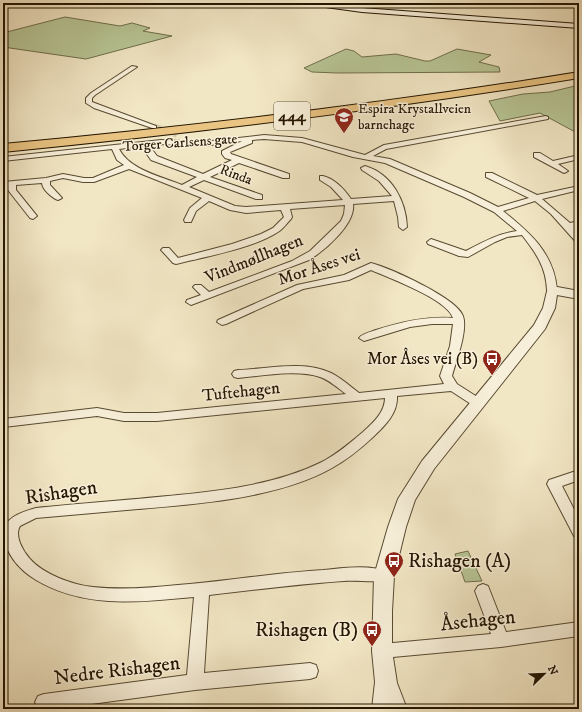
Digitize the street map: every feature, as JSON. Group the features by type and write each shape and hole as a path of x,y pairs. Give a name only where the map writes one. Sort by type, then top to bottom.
{"highway":[{"name":"444","path":"3,145 267,116 440,94 579,74"},
{"name":"444","path":"3,148 133,135 369,106 579,74"}],"main road":[{"path":"311,3 362,10 579,26"}],"street":[{"path":"134,67 93,94 89,98 89,102 96,107 154,127"},
{"path":"366,156 384,147 546,118"},
{"path":"177,134 202,139 265,133 274,134 277,137"},
{"name":"Torger Carlsens gate","path":"3,160 161,142 203,144 249,137 277,137 302,140 356,155 366,156"},
{"name":"Rinda","path":"286,176 228,156 226,151 242,143 264,140 302,144 342,156"},
{"path":"3,184 46,180 67,176 83,180 94,180 129,166 120,158 115,148"},
{"path":"132,152 164,148 180,149"},
{"name":"Rinda","path":"148,150 154,158 259,197"},
{"path":"537,155 564,171"},
{"path":"366,156 394,164 467,195 497,210 524,232 541,253 551,277 552,293 549,308 540,326 428,465 407,498 397,526 384,576 382,611 382,651 386,682 396,709"},
{"path":"551,164 579,157"},
{"name":"Rinda","path":"183,187 238,160"},
{"name":"Vindmøllhagen","path":"129,166 233,208 246,210 397,198"},
{"path":"365,168 380,177 389,186 397,198 403,216 403,228"},
{"path":"489,175 536,198 554,212 579,240"},
{"path":"323,178 342,191 348,202"},
{"path":"46,180 46,186 58,198"},
{"path":"12,183 12,190 34,216"},
{"path":"497,210 536,198 579,188"},
{"path":"188,220 192,211 209,198"},
{"name":"Vindmøllhagen","path":"191,302 312,255 337,232 348,217 350,210 348,202"},
{"name":"Vindmøllhagen","path":"166,250 177,264 235,246 276,230 288,217 285,208"},
{"path":"568,226 579,224"},
{"path":"431,242 462,254 468,254 492,240 505,235 524,232"},
{"name":"Mor Åses vei","path":"222,322 300,287 326,280 346,278 371,266 447,302 455,308 458,321"},
{"path":"198,287 208,296"},
{"path":"552,293 579,296"},
{"path":"364,338 409,323 438,319 458,321 458,330 446,376 448,382 453,387 478,403"},
{"path":"238,374 279,371 310,371 322,373 357,397"},
{"name":"Tuftehagen","path":"4,423 97,412 124,417 157,417 453,387"},
{"name":"Rishagen","path":"384,576 373,574 305,577 202,590 123,596 87,593 53,582 24,565 12,544 11,531 14,522 24,516 36,513 227,495 289,481 315,471 341,457 368,435 390,411 392,405 391,394"},
{"path":"579,475 554,484 579,532"},
{"name":"Nedre Rishagen","path":"195,682 202,590"},
{"path":"483,591 501,640"},
{"name":"Åsehagen","path":"382,651 501,640 579,629"},
{"name":"Nedre Rishagen","path":"44,702 195,682 310,671"},
{"path":"383,709 386,682"}],"green space":[{"path":"65,17 120,26 132,23 150,28 143,31 172,36 86,59 3,47 3,33"},
{"path":"346,49 354,51 362,57 396,54 430,61 457,49 491,55 479,62 499,67 500,72 337,73 312,72 304,68"},
{"path":"579,85 579,134 540,113 500,121 489,101 523,94 550,92"},
{"path":"468,551 482,581 465,582 455,554"}],"tunnel":[{"path":"154,127 177,134"}],"place":[{"name":"Espira Krystallveien barnehage","path":"344,134"},
{"name":"Mor Åses vei (B)","path":"492,376"},
{"name":"Rishagen (A)","path":"394,578"},
{"name":"Rishagen (B)","path":"372,647"}]}
